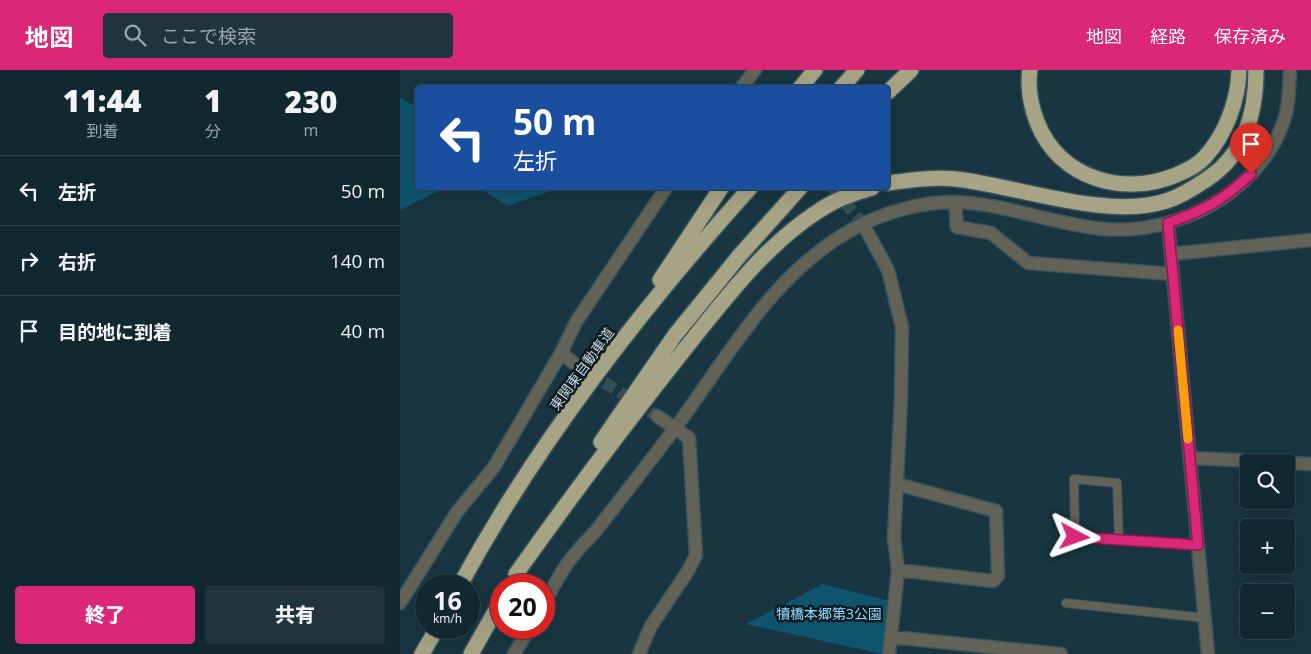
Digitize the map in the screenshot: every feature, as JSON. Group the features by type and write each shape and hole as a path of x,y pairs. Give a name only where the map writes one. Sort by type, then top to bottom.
{"highway":[{"path":"802,85 815,70"},
{"path":"844,85 857,70"},
{"path":"890,90 911,70"},
{"path":"1030,70 1032,108 1041,133 1057,154 1079,172 1105,182 1133,185 1159,182 1186,171 1204,158 1222,134 1234,105 1238,70"},
{"path":"890,183 915,179 955,179 1104,205 1134,206 1166,201 1195,187 1219,170 1237,150 1249,126 1256,93 1256,70"},
{"path":"616,348 720,190"},
{"name":"東関東自動車道","path":"466,574 480,548 553,435 616,348 709,234 748,190"},
{"path":"517,574 577,478 675,335 740,255 798,190"},
{"path":"517,574 647,397 721,304 758,263 794,229 821,209 852,194 865,190"},
{"path":"471,654 490,620"},
{"path":"422,654 430,639"}],"street":[{"path":"743,85 755,70"},
{"path":"555,585 570,559 674,429 746,328 777,290 817,253 863,224 920,205 955,202 987,206 1064,223 1104,229 1138,229 1168,223 1200,212 1227,196 1251,174 1270,149 1283,125 1289,96 1290,70"},
{"path":"400,603 457,512 494,466 561,353 576,322 665,190"},
{"path":"955,202 957,227 991,233 1028,263 1173,274"},
{"path":"1168,223 1208,654"},
{"path":"863,224 888,270 902,327 894,538 898,570 889,654"},
{"path":"1171,254 1311,240"},
{"path":"561,353 574,363"},
{"path":"639,654 651,626 688,571 696,555 689,438 657,416"},
{"path":"1190,458 1240,460"},
{"path":"1295,463 1311,464"},
{"path":"897,484 996,511 998,576 993,581 898,570"},
{"path":"890,637 1061,654"},
{"path":"514,654 523,639"}],"lane":[{"path":"1119,540 1117,483 1074,479 1075,537 1119,540 1198,545"},
{"path":"1066,603 1205,618"}],"green space":[{"path":"400,98 415,106 415,190 441,190 400,210"},
{"path":"483,190 553,190 508,206"},
{"name":"犢橋本郷第3公園","path":"823,584 890,601 882,654 746,624"}],"tunnel":[{"path":"835,190 863,224"},
{"path":"574,363 657,416"}],"slow traffic":[{"path":"1178,330 1188,439"}],"route":[{"path":"1075,537 1198,545 1168,223 1200,212 1227,196 1251,174"}]}
